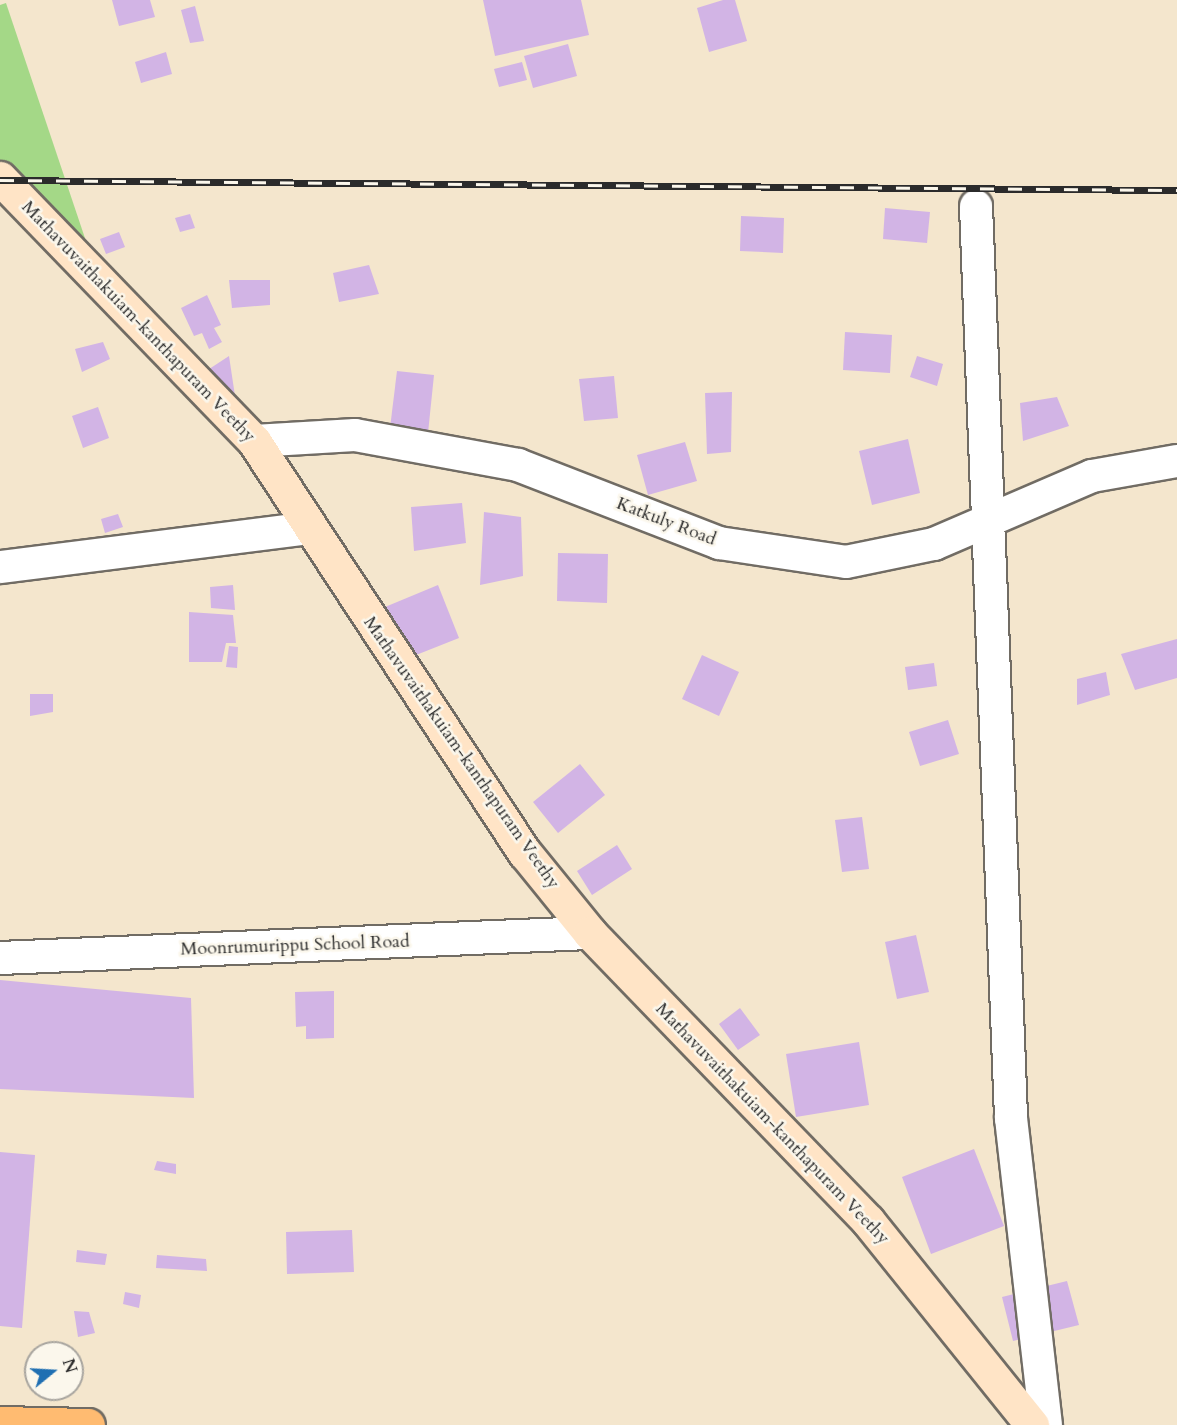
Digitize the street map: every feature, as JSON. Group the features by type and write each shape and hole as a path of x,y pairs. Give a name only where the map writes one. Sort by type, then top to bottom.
{"highway":[{"path":"0,1423 88,1425"}],"street":[{"name":"Mathavuvaithakuiam-kanthapuram Veethy","path":"0,177 254,441 307,528 525,853 590,933 868,1221 1032,1425"},
{"path":"976,206 985,522 1011,1118 1046,1425"},
{"name":"Katkuly Road","path":"254,441 356,435 518,465 719,543 846,562 934,544 1092,476 1177,461"},
{"path":"0,567 307,528"},
{"name":"Moonrumurippu School Road","path":"0,958 590,933"}],"green space":[{"path":"6,3 95,268 0,161 0,5"}],"building":[{"path":"112,0 150,0 155,17 119,26"},
{"path":"483,0 581,0 589,35 495,56"},
{"path":"723,0 735,0 747,41 709,52 697,8"},
{"path":"195,6 204,41 190,43 181,10"},
{"path":"568,44 577,76 533,88 524,56"},
{"path":"166,52 172,74 141,83 135,62"},
{"path":"522,62 527,80 499,87 494,69"},
{"path":"885,208 930,212 927,243 883,239"},
{"path":"190,214 195,228 180,232 175,218"},
{"path":"741,216 784,218 783,253 740,251"},
{"path":"119,232 125,247 106,254 100,239"},
{"path":"369,265 379,294 339,302 333,273"},
{"path":"229,280 270,280 270,305 232,308"},
{"path":"207,295 221,325 214,328 222,342 209,349 202,333 194,336 181,308"},
{"path":"845,332 892,335 890,373 843,370"},
{"path":"103,342 110,359 82,372 75,349"},
{"path":"229,356 235,396 225,405 200,375"},
{"path":"917,356 943,364 937,386 910,377"},
{"path":"397,371 434,375 428,433 390,428"},
{"path":"614,376 618,418 584,421 579,379"},
{"path":"732,392 731,452 707,454 705,393"},
{"path":"1057,397 1069,426 1023,441 1020,403"},
{"path":"98,407 109,438 83,448 72,416"},
{"path":"908,439 920,493 872,505 859,451"},
{"path":"685,442 697,481 648,495 637,455"},
{"path":"462,503 466,543 414,551 411,507"},
{"path":"484,512 521,517 523,576 480,585"},
{"path":"118,514 123,527 105,533 101,519"},
{"path":"558,553 608,554 607,603 557,601"},
{"path":"233,585 235,610 211,608 210,587"},
{"path":"438,585 459,638 406,659 385,607"},
{"path":"189,612 233,615 236,643 226,643 222,662 189,662"},
{"path":"1177,639 1177,678 1135,690 1121,654"},
{"path":"229,646 238,647 237,668 226,667"},
{"path":"702,655 739,672 719,716 682,699"},
{"path":"934,663 937,686 908,690 905,667"},
{"path":"1106,672 1110,695 1077,705 1077,679"},
{"path":"30,694 53,694 53,712 30,716"},
{"path":"948,720 959,754 920,766 909,732"},
{"path":"580,764 605,795 558,833 533,802"},
{"path":"862,817 869,869 842,872 835,820"},
{"path":"617,845 632,869 592,895 577,871"},
{"path":"916,935 929,992 897,999 885,942"},
{"path":"0,980 191,998 194,1098 0,1089"},
{"path":"334,991 334,1038 306,1039 306,1026 296,1027 295,992"},
{"path":"740,1008 760,1035 738,1050 719,1024"},
{"path":"859,1042 869,1105 796,1117 786,1054"},
{"path":"974,1149 1004,1226 931,1254 902,1177"},
{"path":"0,1152 35,1155 22,1328 0,1326"},
{"path":"157,1161 176,1164 176,1174 154,1170"},
{"path":"352,1230 354,1272 287,1274 286,1232"},
{"path":"77,1250 107,1254 105,1265 76,1262"},
{"path":"157,1255 206,1259 207,1271 156,1268"},
{"path":"1067,1281 1079,1325 1013,1341 1002,1297"},
{"path":"125,1292 141,1295 139,1308 123,1304"},
{"path":"74,1311 89,1312 95,1333 78,1337"}],"railway":[{"path":"0,180 1177,190"}]}
